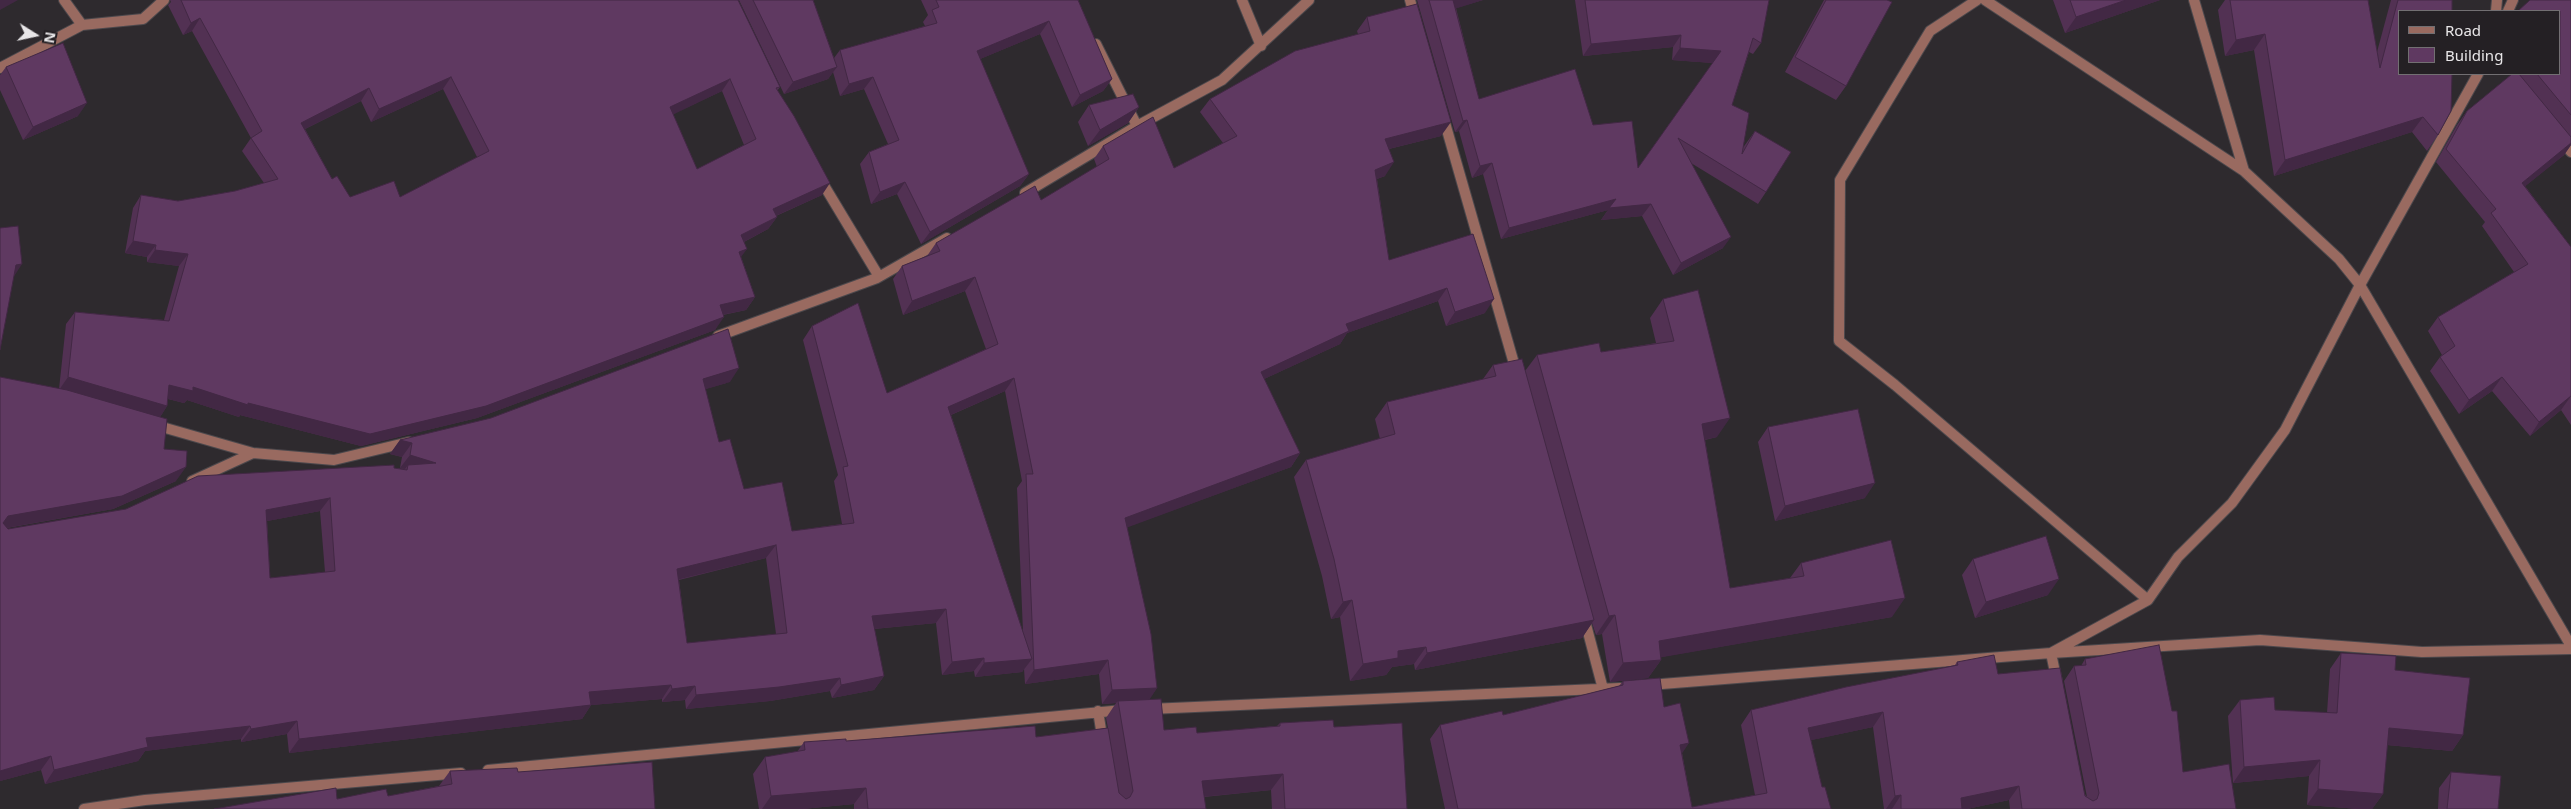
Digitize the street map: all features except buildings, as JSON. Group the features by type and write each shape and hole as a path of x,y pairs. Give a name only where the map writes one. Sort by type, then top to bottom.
{"street":[{"path":"64,0 82,25"},
{"path":"0,68 82,25 143,19 164,0"},
{"path":"1242,0 1261,46"},
{"path":"1012,201 1137,126 1222,80 1309,0"},
{"path":"1410,0 1418,29"},
{"path":"1977,0 1930,31 1840,180 1839,341 1903,392 2148,600"},
{"path":"84,809 145,800 472,772 1098,711 1603,689 2051,653 2260,640 2422,652 2571,647 2360,285 2339,259 2244,171 1985,0"},
{"path":"2194,0 2244,171"},
{"path":"1091,34 1137,126"},
{"path":"2051,653 2148,600 2178,557 2232,503 2285,430 2360,285 2477,75"},
{"path":"1440,105 1519,382"},
{"path":"2554,131 2571,152"},
{"path":"813,167 878,274 877,278"},
{"path":"711,338 877,278 953,235"},
{"path":"141,420 253,453 334,460 421,439"},
{"path":"184,485 253,453"},
{"path":"1580,602 1603,689"},
{"path":"2051,653 2059,692"},
{"path":"1098,711 1105,750"}]}
